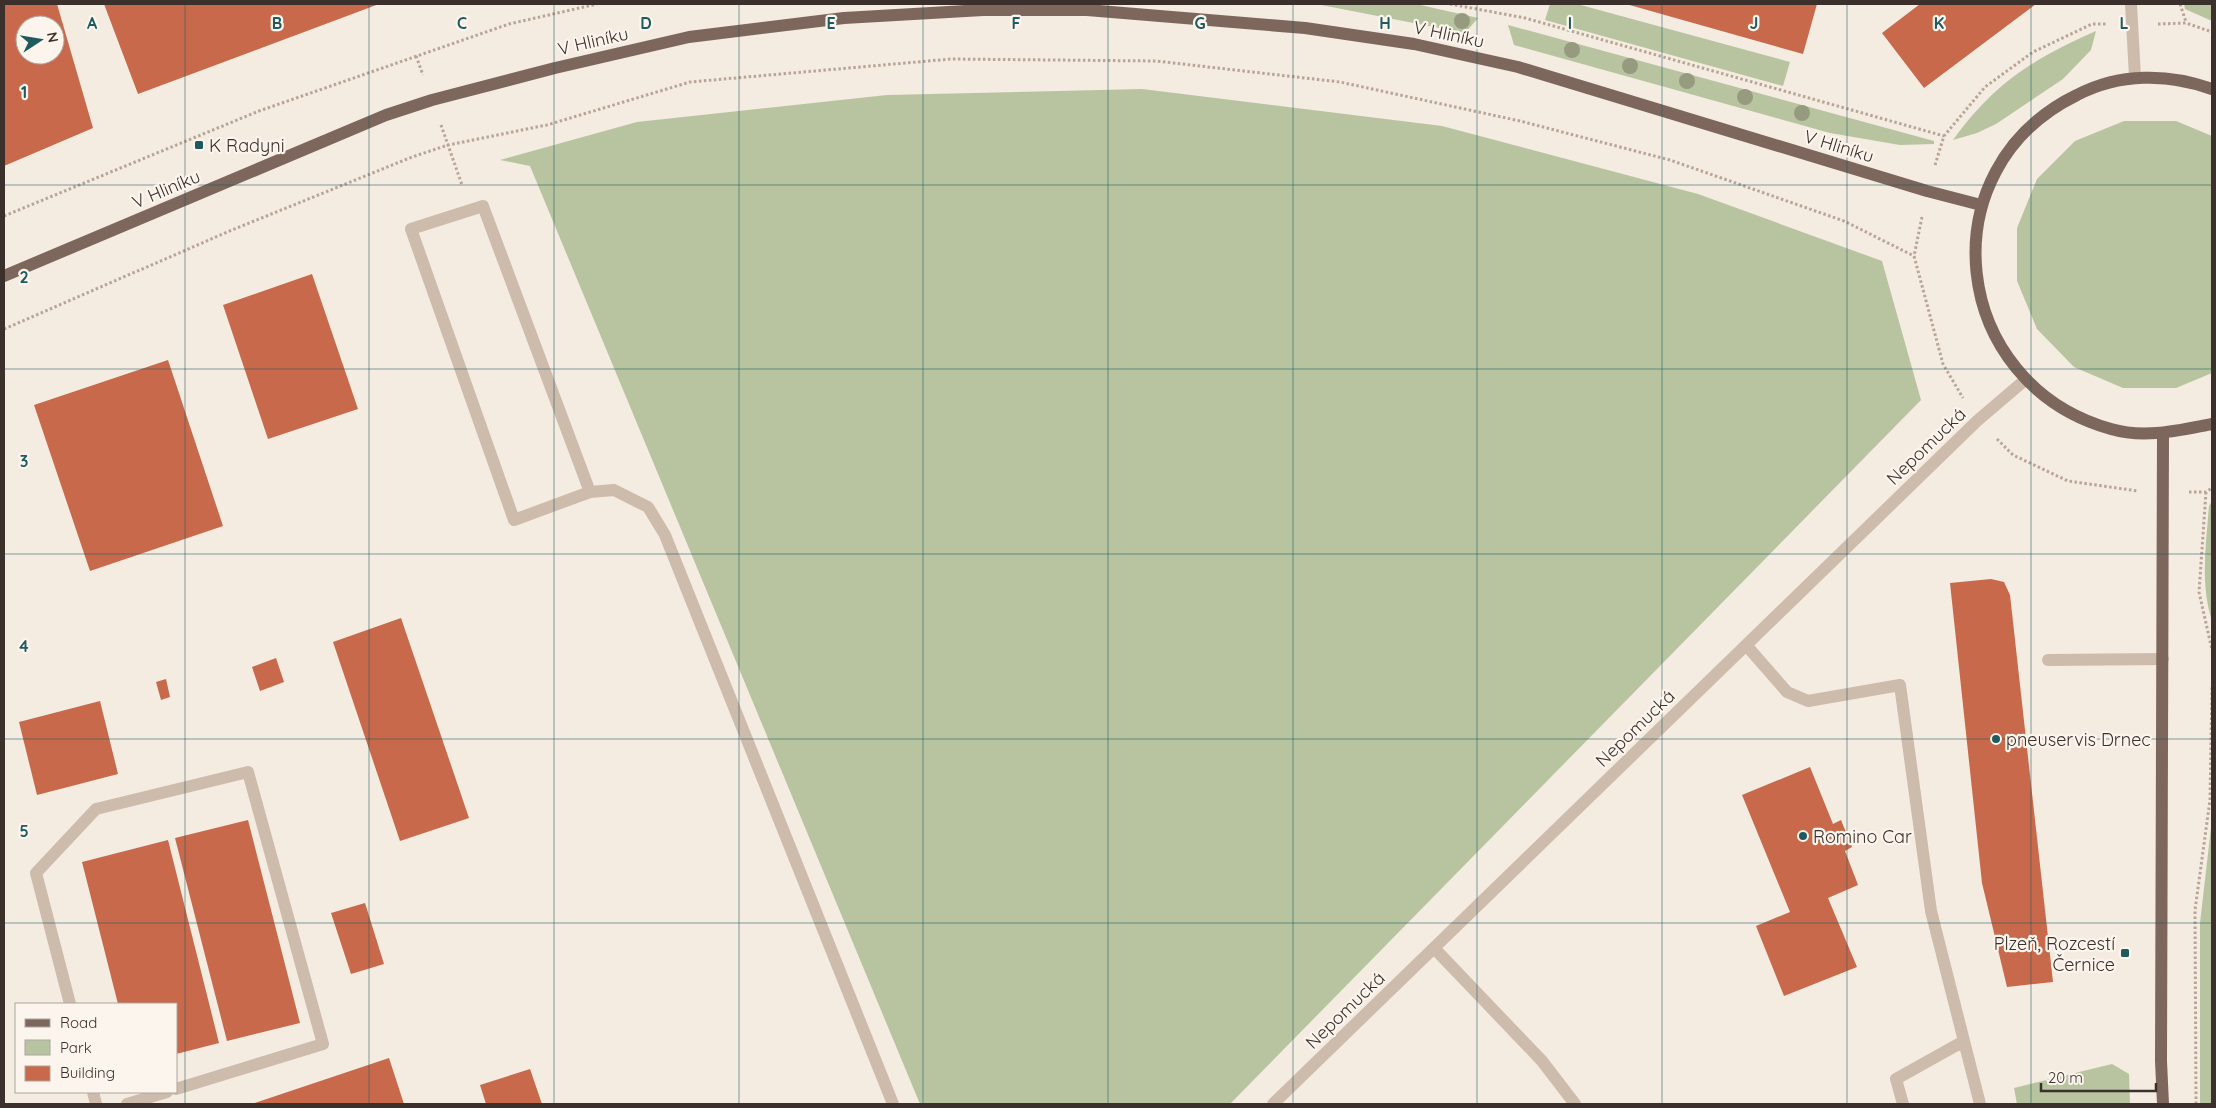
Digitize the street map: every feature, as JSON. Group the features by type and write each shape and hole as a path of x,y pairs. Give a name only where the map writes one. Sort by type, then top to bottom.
{"main road":[{"name":"V Hliníku","path":"4,276 386,115 432,100 554,68 689,38 844,18 983,10 1087,7 1306,28 1423,46 1518,67 1927,191 1981,205"},
{"path":"2212,88 2186,79 2135,77 2094,86 2056,105 2023,132 1998,166 1981,205 1974,252 1980,298 1997,342 2025,380 2065,411 2112,430 2163,434 2212,424"},
{"path":"2163,434 2161,1061 2163,1104"}],"street":[{"path":"2131,4 2135,77"},
{"path":"590,492 483,206 411,229 514,520 590,492 614,490 648,507 665,535 894,1104"},
{"name":"Nepomucká","path":"1273,1104 1977,420 2025,380"},
{"path":"1746,645 1787,692 1808,701 1900,685 1931,911 1980,1104"},
{"path":"2048,660 2163,659"},
{"path":"70,1003 36,873 96,809 248,772 323,1044 178,1088"},
{"path":"1434,948 1542,1060 1575,1104"},
{"path":"1903,1104 1896,1079 1964,1041"},
{"path":"127,1104 164,1093"}],"path":[{"path":"4,216 259,111 508,24 597,4"},
{"path":"1450,4 1525,18 1944,136"},
{"path":"2180,4 2186,23"},
{"path":"2212,32 2186,23 2092,24 2033,52 1985,87 1944,136 1927,191 1914,256 1943,364 1977,420 2013,455 2068,481 2163,494 2206,492 2212,488"},
{"path":"416,56 470,209"},
{"path":"4,329 232,230 412,157 448,145 547,125 690,82 951,59 1156,61 1340,82 1520,121 1679,164 1844,221 1914,256"},
{"path":"2206,492 2199,592 2212,650"},
{"path":"2196,1104 2195,910 2210,800 2212,685"}],"green space":[{"path":"1316,4 1416,4 1478,18 1465,33"},
{"path":"1550,4 1577,4 1790,62 1783,86 1545,20"},
{"path":"2184,4 2212,4 2212,21 2185,9"},
{"path":"1508,25 1934,141 1934,144 1900,145 1830,133 1514,45"},
{"path":"2096,31 2091,50 2063,79 1996,124 1977,133 1953,140 1984,103 2016,75 2073,41"},
{"path":"1142,89 1442,126 1698,194 1882,261 1921,400 1230,1104 920,1104 530,166 500,160 637,122 887,95"},
{"path":"2124,121 2176,121 2212,136 2212,373 2176,388 2123,388 2074,367 2037,329 2017,281 2017,228 2037,179 2075,141"},
{"path":"2212,501 2212,621 2206,592 2205,550 2209,506"},
{"path":"2212,819 2212,1104 2200,1104 2200,923"},
{"path":"2112,1064 2129,1074 2130,1104 2017,1104 2014,1088"}],"building":[{"path":"4,4 57,4 60,15 15,15 15,65 65,65 65,32 93,128 4,166"},
{"path":"104,4 379,4 138,94"},
{"path":"1626,4 1817,4 1803,54"},
{"path":"1920,4 2036,4 1924,88 1882,33"},
{"path":"312,274 358,409 268,439 223,305"},
{"path":"168,360 223,526 90,571 34,405"},
{"name":"pneuservis Drnec","path":"1991,579 2004,582 2010,595 2053,982 2007,987 1982,883 1950,583"},
{"path":"401,618 469,818 400,841 333,642"},
{"path":"276,658 284,682 260,691 252,667"},
{"path":"166,679 170,697 161,700 156,682"},
{"path":"100,701 118,774 37,795 19,722"},
{"name":"Romino Car","path":"1810,767 1833,824 1841,820 1852,847 1845,851 1858,885 1828,898 1857,967 1784,996 1756,926 1790,912 1742,795"},
{"path":"248,820 300,1023 227,1041 175,838"},
{"path":"168,840 219,1043 178,1053 178,1003 118,1003 82,862"},
{"path":"365,903 384,964 351,974 331,913"},
{"path":"389,1058 404,1104 252,1104"},
{"path":"530,1069 542,1104 486,1104 480,1085"}],"place":[{"name":"K Radyni","path":"199,145"},
{"name":"pneuservis Drnec","path":"1996,739"},
{"name":"Romino Car","path":"1803,836"},
{"name":"Plzeň, Rozcestí Černice","path":"2125,953"}]}
